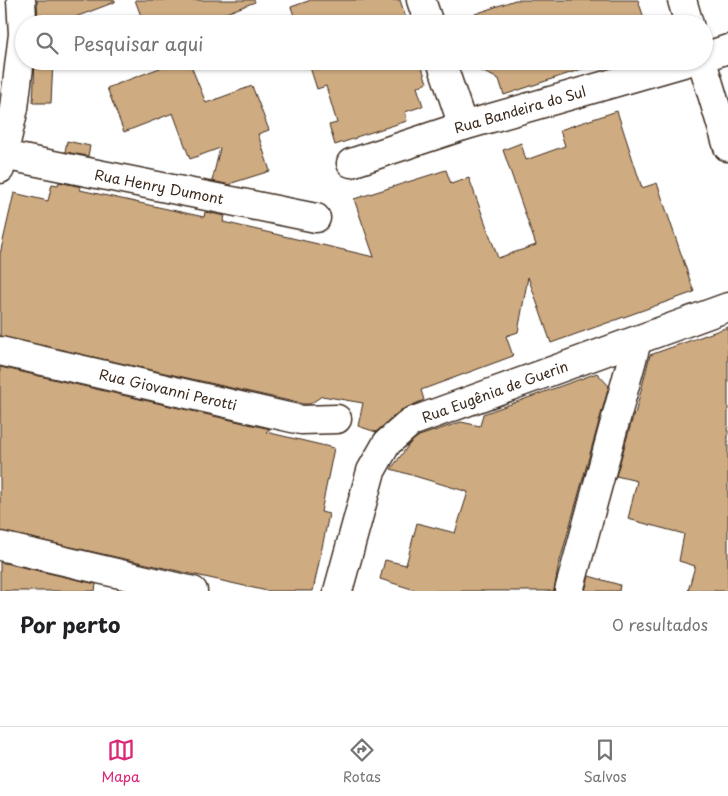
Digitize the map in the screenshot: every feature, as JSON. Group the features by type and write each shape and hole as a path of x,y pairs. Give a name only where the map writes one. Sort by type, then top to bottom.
{"street":[{"path":"20,0 21,15"},
{"path":"421,0 426,15"},
{"path":"682,0 686,15"},
{"path":"713,54 728,49"},
{"path":"2,162 14,108 18,70"},
{"path":"444,70 463,126"},
{"name":"Rua Bandeira do Sul","path":"352,163 463,126 659,70"},
{"path":"705,70 728,147"},
{"name":"Rua Henry Dumont","path":"2,162 316,218"},
{"name":"Rua Eugênia de Guerin","path":"338,591 371,471 387,443 411,422 728,307"},
{"path":"569,591 637,340"},
{"name":"Rua Giovanni Perotti","path":"0,351 301,420 337,419"},
{"path":"0,546 114,582 193,591"}],"building":[{"path":"37,0 115,0 115,2 81,15 38,15"},
{"path":"135,0 254,0 255,2 221,15 141,15"},
{"path":"311,0 400,0 405,15 294,15 291,7"},
{"path":"515,0 638,0 643,15 472,15"},
{"path":"35,70 53,70 51,103 33,103"},
{"path":"154,70 193,70 206,103 252,86 269,130 258,134 270,171 232,183 231,185 212,181 220,148 190,159 173,113 124,132 107,88"},
{"path":"311,70 423,70 427,83 417,87 423,106 405,112 407,121 335,145 329,125 337,123 326,86 317,89"},
{"path":"479,70 579,70 504,95 499,79"},
{"path":"617,111 642,188 657,183 694,292 551,343 528,277 518,332 506,336 513,356 421,390 424,400 401,410 376,432 358,426 363,403 322,396 310,404 303,404 0,336 0,254 14,193 48,201 52,184 58,185 59,182 81,187 80,190 204,217 205,212 225,216 223,222 374,257 354,199 446,170 451,184 469,178 498,258 536,245 503,150 521,143 526,160 565,146 560,130"},
{"path":"67,141 90,146 88,156 65,152"},
{"path":"728,327 728,591 688,591 695,566 679,561 684,534 628,519 637,481 616,476 635,414 650,355"},
{"path":"0,367 270,429 266,432 334,448 321,512 329,514 313,591 267,591 0,531"},
{"path":"597,373 609,386 558,568 554,591 418,591 380,579 385,560 406,565 417,523 455,533 468,492 391,469 411,442 419,436 461,422 480,426 483,414"},
{"path":"0,562 96,584 95,591 0,591"},
{"path":"589,576 620,585 619,591 585,591"}]}
